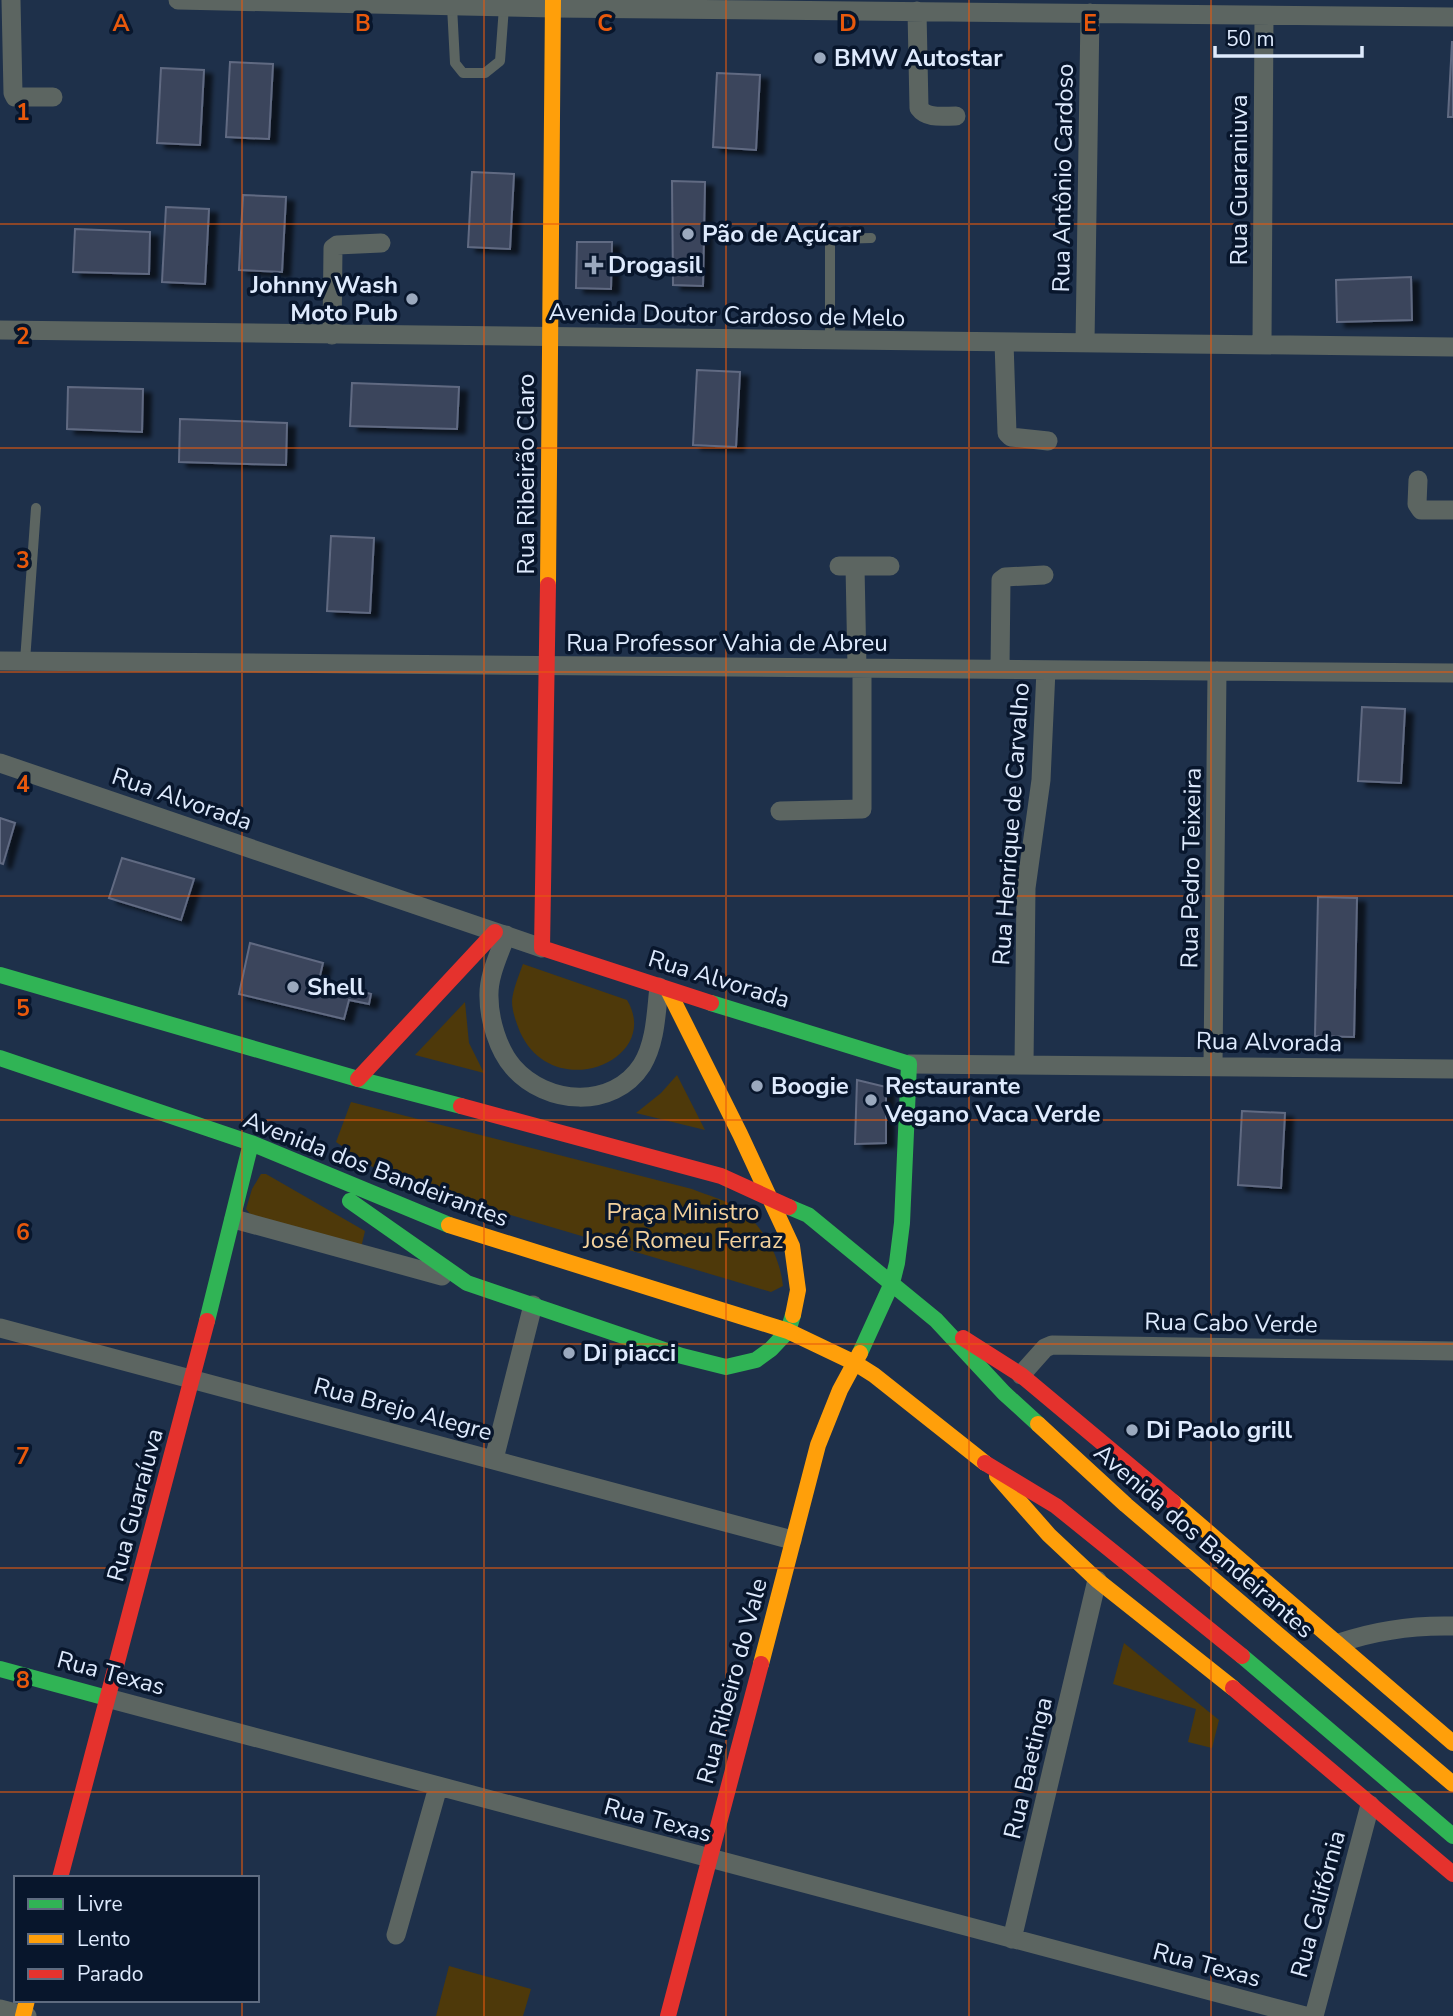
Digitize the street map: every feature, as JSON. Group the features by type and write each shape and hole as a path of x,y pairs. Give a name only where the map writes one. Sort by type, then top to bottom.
{"main road":[{"name":"Rua Ribeirão Claro","path":"542,948 553,4"},
{"path":"358,1079 500,934"},
{"name":"Rua Alvorada","path":"542,948 909,1063"},
{"name":"Avenida dos Bandeirantes","path":"0,975 358,1079 675,1162 721,1176 807,1215 936,1320 1021,1375 1089,1430 1453,1743"},
{"path":"295,1162 467,1283 682,1356 726,1367 756,1360 788,1331 796,1307 797,1271 792,1246 664,988"},
{"name":"Avenida dos Bandeirantes","path":"0,1058 251,1143 444,1224 788,1331 855,1363 988,1465 1056,1506 1112,1549 1251,1663 1453,1836"},
{"path":"855,1363 892,1283 900,1247 909,1063"},
{"name":"Rua Guaraíuva","path":"61,1876 234,1219 251,1143"},
{"name":"Avenida dos Bandeirantes","path":"936,1320 1004,1394 1126,1505 1453,1784"},
{"name":"Rua Ribeiro do Vale","path":"668,2016 818,1445 840,1390 855,1363"},
{"name":"Avenida dos Bandeirantes","path":"988,1465 1049,1535 1105,1586 1236,1691 1453,1874"},
{"name":"Rua Texas","path":"0,1669 107,1698"}],"street":[{"path":"11,0 13,93 15,97 53,97"},
{"path":"178,0 504,7 553,4 707,5 918,11 1059,6 1090,13 1453,17"},
{"path":"918,11 919,108 923,114 956,116"},
{"name":"Rua Antônio Cardoso","path":"1085,343 1090,13"},
{"name":"Rua Guaraniuva","path":"1262,345 1264,16"},
{"path":"332,335 333,248 338,245 381,243"},
{"name":"Avenida Doutor Cardoso de Melo","path":"0,330 1453,347"},
{"path":"1004,342 1007,433 1011,437 1048,442"},
{"path":"1418,480 1417,504 1421,510 1453,510"},
{"path":"780,811 862,809 860,668 847,566 890,566"},
{"path":"1000,669 1001,580 1004,577 1044,575"},
{"name":"Rua Professor Vahia de Abreu","path":"0,661 1453,673"},
{"name":"Rua Henrique de Carvalho","path":"1024,1065 1026,888 1041,780 1046,670"},
{"name":"Rua Pedro Teixeira","path":"1213,1066 1217,671"},
{"name":"Rua Alvorada","path":"0,763 542,948"},
{"path":"500,934 488,997 498,1041 512,1066 528,1081 549,1093 585,1098 606,1093 627,1083 643,1064 652,1044 664,988"},
{"name":"Rua Alvorada","path":"909,1063 1453,1069"},
{"path":"234,1219 467,1283"},
{"path":"494,1459 533,1305"},
{"name":"Rua Brejo Alegre","path":"0,1328 792,1540"},
{"name":"Rua Cabo Verde","path":"1021,1375 1045,1348 1052,1345 1453,1350"},
{"name":"Rua Baetinga","path":"1012,1938 1091,1609 1105,1586"},
{"path":"1339,1643 1365,1634 1395,1629 1453,1626"},
{"name":"Rua Texas","path":"107,1698 1305,2016"},
{"path":"396,1935 438,1787"},
{"name":"Rua Califórnia","path":"1314,2016 1370,1805"},
{"path":"0,2009 25,2012"}],"lane":[{"path":"452,6 454,63 463,73 485,74 500,61 504,7"},
{"path":"802,240 871,238"},
{"path":"830,239 830,340"},
{"path":"25,661 36,508"}],"green space":[{"path":"523,964 627,1000 634,1022 630,1041 618,1056 599,1066 578,1070 556,1066 536,1054 520,1032 513,1009 514,992"},
{"path":"465,1002 469,1043 484,1073 415,1055"},
{"name":"Praça Ministro José Romeu Ferraz","path":"677,1075 705,1130 636,1113 661,1093"},
{"name":"Praça Ministro José Romeu Ferraz","path":"351,1102 692,1189 727,1202 747,1215 769,1242 783,1286 771,1292 413,1186 374,1168 336,1142"},
{"path":"261,1174 266,1174 365,1231 361,1248 251,1215 246,1209 252,1189"},
{"path":"1124,1643 1219,1720 1212,1748 1188,1742 1196,1709 1113,1684"},
{"path":"449,1966 531,1989 523,2016 436,2016"}],"building":[{"path":"1452,42 1453,117 1448,117"},
{"path":"230,62 273,64 269,139 226,137"},
{"path":"161,68 204,70 200,145 157,143"},
{"path":"717,73 760,75 756,150 713,147"},
{"path":"472,172 514,174 510,249 468,247"},
{"name":"Pão de Açúcar","path":"672,181 705,182 703,286 673,285"},
{"path":"243,195 286,197 282,272 239,270"},
{"path":"166,207 209,209 205,284 162,282"},
{"path":"75,229 150,232 149,274 73,272"},
{"name":"Drogasil","path":"577,242 612,242 611,289 576,288"},
{"path":"1411,277 1412,320 1337,322 1336,280"},
{"path":"697,370 740,372 736,447 693,445"},
{"path":"352,383 459,387 457,429 350,426"},
{"path":"68,387 143,389 142,432 67,429"},
{"path":"180,419 287,423 286,465 179,462"},
{"path":"331,536 374,538 370,613 327,611"},
{"path":"1362,707 1405,709 1401,783 1358,781"},
{"path":"0,818 15,823 3,864 0,863"},
{"path":"122,858 194,879 181,920 109,898"},
{"path":"1318,897 1357,898 1354,1037 1315,1036"},
{"name":"Shell","path":"250,943 323,963 319,980 371,994 369,1004 349,1000 344,1019 239,994"},
{"name":"Restaurante Vegano Vaca Verde","path":"857,1080 886,1087 886,1143 855,1144"},
{"path":"1242,1111 1285,1113 1281,1188 1238,1185"}],"traffic: fast":[{"path":"0,975 358,1079 461,1106"},
{"path":"711,1003 909,1064 902,1223 897,1263 892,1283 860,1353"},
{"path":"0,1058 251,1143 449,1225"},
{"path":"207,1321 251,1143"},
{"path":"350,1201 467,1283 682,1356 726,1367 756,1360 788,1331 793,1315"},
{"path":"789,1207 808,1215 936,1320 1004,1393 1038,1424"},
{"path":"1242,1656 1453,1836"},
{"path":"0,1669 107,1698"}],"traffic: slow":[{"path":"548,585 553,0"},
{"path":"668,990 792,1246 798,1290 793,1315"},
{"path":"449,1225 788,1331 874,1375 985,1463"},
{"path":"761,1664 818,1445 840,1390 860,1353"},
{"path":"1038,1424 1126,1505 1453,1784"},
{"path":"997,1476 1049,1535 1097,1580 1233,1688"},
{"path":"1173,1502 1453,1743"},
{"path":"23,2016 26,2002"}],"traffic: jam":[{"path":"548,585 542,948 711,1003"},
{"path":"358,1079 495,932"},
{"path":"461,1106 721,1176 789,1207"},
{"path":"61,1876 207,1321"},
{"path":"963,1338 1021,1375 1173,1502"},
{"path":"985,1463 1056,1506 1242,1656"},
{"path":"668,2016 761,1664"},
{"path":"1233,1688 1453,1874"}],"place":[{"name":"BMW Autostar","path":"820,58"},
{"name":"Pão de Açúcar","path":"688,234"},
{"name":"Drogasil","path":"594,265"},
{"name":"Johnny Wash Moto Pub","path":"412,299"},
{"name":"Shell","path":"293,987"},
{"name":"Boogie","path":"757,1086"},
{"name":"Restaurante Vegano Vaca Verde","path":"871,1100"},
{"name":"Di piacci","path":"569,1353"},
{"name":"Di Paolo grill","path":"1132,1430"}]}
